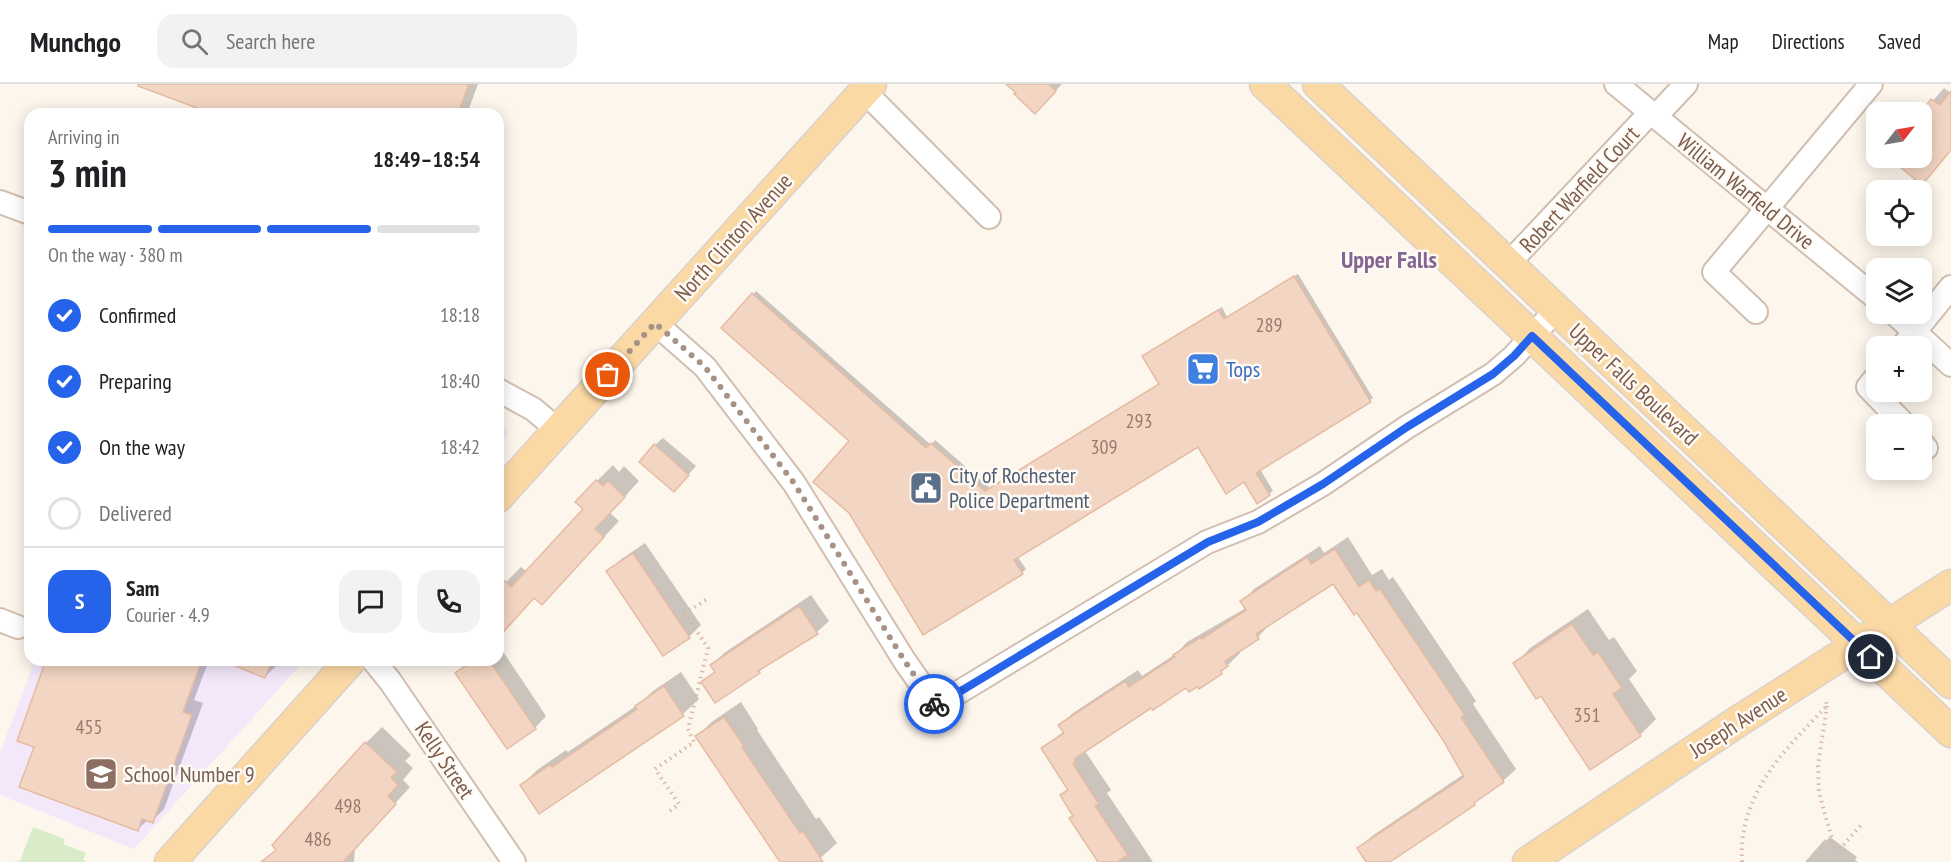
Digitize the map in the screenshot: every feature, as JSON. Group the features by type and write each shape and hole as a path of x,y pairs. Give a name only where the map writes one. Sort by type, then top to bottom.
{"main road":[{"name":"Upper Falls Boulevard","path":"1266,84 1951,732"},
{"name":"Upper Falls Boulevard","path":"1317,84 1951,683"},
{"name":"North Clinton Avenue","path":"504,490 868,87"},
{"name":"Joseph Avenue","path":"1528,862 1737,722 1951,585"},
{"path":"170,862 346,666"}],"street":[{"name":"William Warfield Drive","path":"1616,84 1866,290"},
{"name":"Robert Warfield Court","path":"1508,264 1652,115 1686,84"},
{"path":"1756,312 1714,272 1871,84"},
{"path":"868,87 989,217"},
{"path":"0,202 24,211"},
{"path":"1911,336 1951,287"},
{"path":"655,323 705,367 794,483 904,660 936,706 1208,542 1258,522 1323,484 1407,427 1493,374 1514,356 1556,310"},
{"path":"1932,353 1951,365"},
{"path":"504,393 533,409 558,430"},
{"path":"1883,402 1894,414"},
{"name":"Kelly Street","path":"378,666 514,862"}],"path":[{"path":"670,811 679,804 655,769 694,742 688,729 708,648 685,613 709,598"},
{"path":"1742,862 1741,851 1750,804 1765,777 1790,744 1827,703 1818,765 1819,794 1834,846 1839,850 1862,824"}],"shaded area":[{"path":"504,425 508,434 504,439"},
{"name":"School Number 9","path":"33,666 300,666 134,849 0,795 0,753"}],"green space":[{"path":"33,827 65,839 63,844 86,853 83,860 87,862 15,862 20,861"}],"building":[{"path":"138,84 469,84 460,108 197,108 138,86"},
{"path":"1006,84 1048,84 1056,91 1035,114"},
{"path":"1951,91 1951,150 1926,180 1916,180 1901,168 1932,168 1932,102 1929,102 1931,99 1940,105"},
{"path":"1294,276 1371,402 1256,473 1270,495 1257,504 1244,482 1226,494 1198,447 1014,560 1023,574 923,635 849,513 813,482 849,441 721,328 752,293 926,448 931,443 985,491 1159,384 1142,356 1218,310 1224,319"},
{"path":"654,444 689,475 674,492 639,462"},
{"path":"596,480 603,486 608,481 625,497 595,529 604,537 542,605 534,598 504,631 504,581 511,587 583,509 575,502"},
{"path":"1335,549 1359,587 1369,580 1376,591 1380,589 1465,715 1461,717 1504,782 1474,803 1475,805 1390,862 1366,862 1357,848 1464,777 1443,740 1357,613 1354,615 1333,584 1256,634 1259,639 1225,661 1228,666 1221,671 1222,674 1199,689 1197,687 1189,692 1186,688 1153,710 1151,708 1074,759 1076,762 1073,764 1099,804 1095,806 1128,855 1117,862 1098,862 1069,818 1073,816 1060,795 1068,790 1041,748 1064,733 1058,725 1125,681 1129,687 1175,657 1173,655 1246,610 1240,601 1307,557 1311,564"},
{"path":"633,553 690,638 663,656 606,571"},
{"path":"799,606 818,634 758,671 760,673 715,703 701,682 715,672 710,665"},
{"path":"1572,624 1593,655 1598,652 1622,688 1613,694 1641,736 1590,770 1541,696 1536,699 1513,663"},
{"name":"School Number 9","path":"44,666 200,666 183,712 192,715 153,823 142,819 138,831 19,787 34,747 17,741"},
{"path":"236,666 270,666 265,678"},
{"path":"465,666 493,666 536,729 507,749 455,673"},
{"path":"664,686 684,716 539,814 520,785 550,765 552,767 637,709 635,706"},
{"path":"724,717 800,833 803,831 823,862 780,862 695,736"},
{"path":"365,742 397,772 391,777 398,785 388,796 396,804 343,862 261,862 276,850 272,845"}],"way so far":[{"path":"608,375 655,323 695,357 714,378 802,494 904,660 934,704"}],"place":[{"name":"Tops","path":"1203,369"},
{"name":"City of Rochester Police Department","path":"926,488"},
{"name":"School Number 9","path":"101,774"}],"district":[{"name":"Upper Falls","path":"1389,260"}],"route":[{"path":"934,704 936,706 1208,542 1258,522 1323,484 1407,427 1493,374 1532,336 1871,657"}]}
